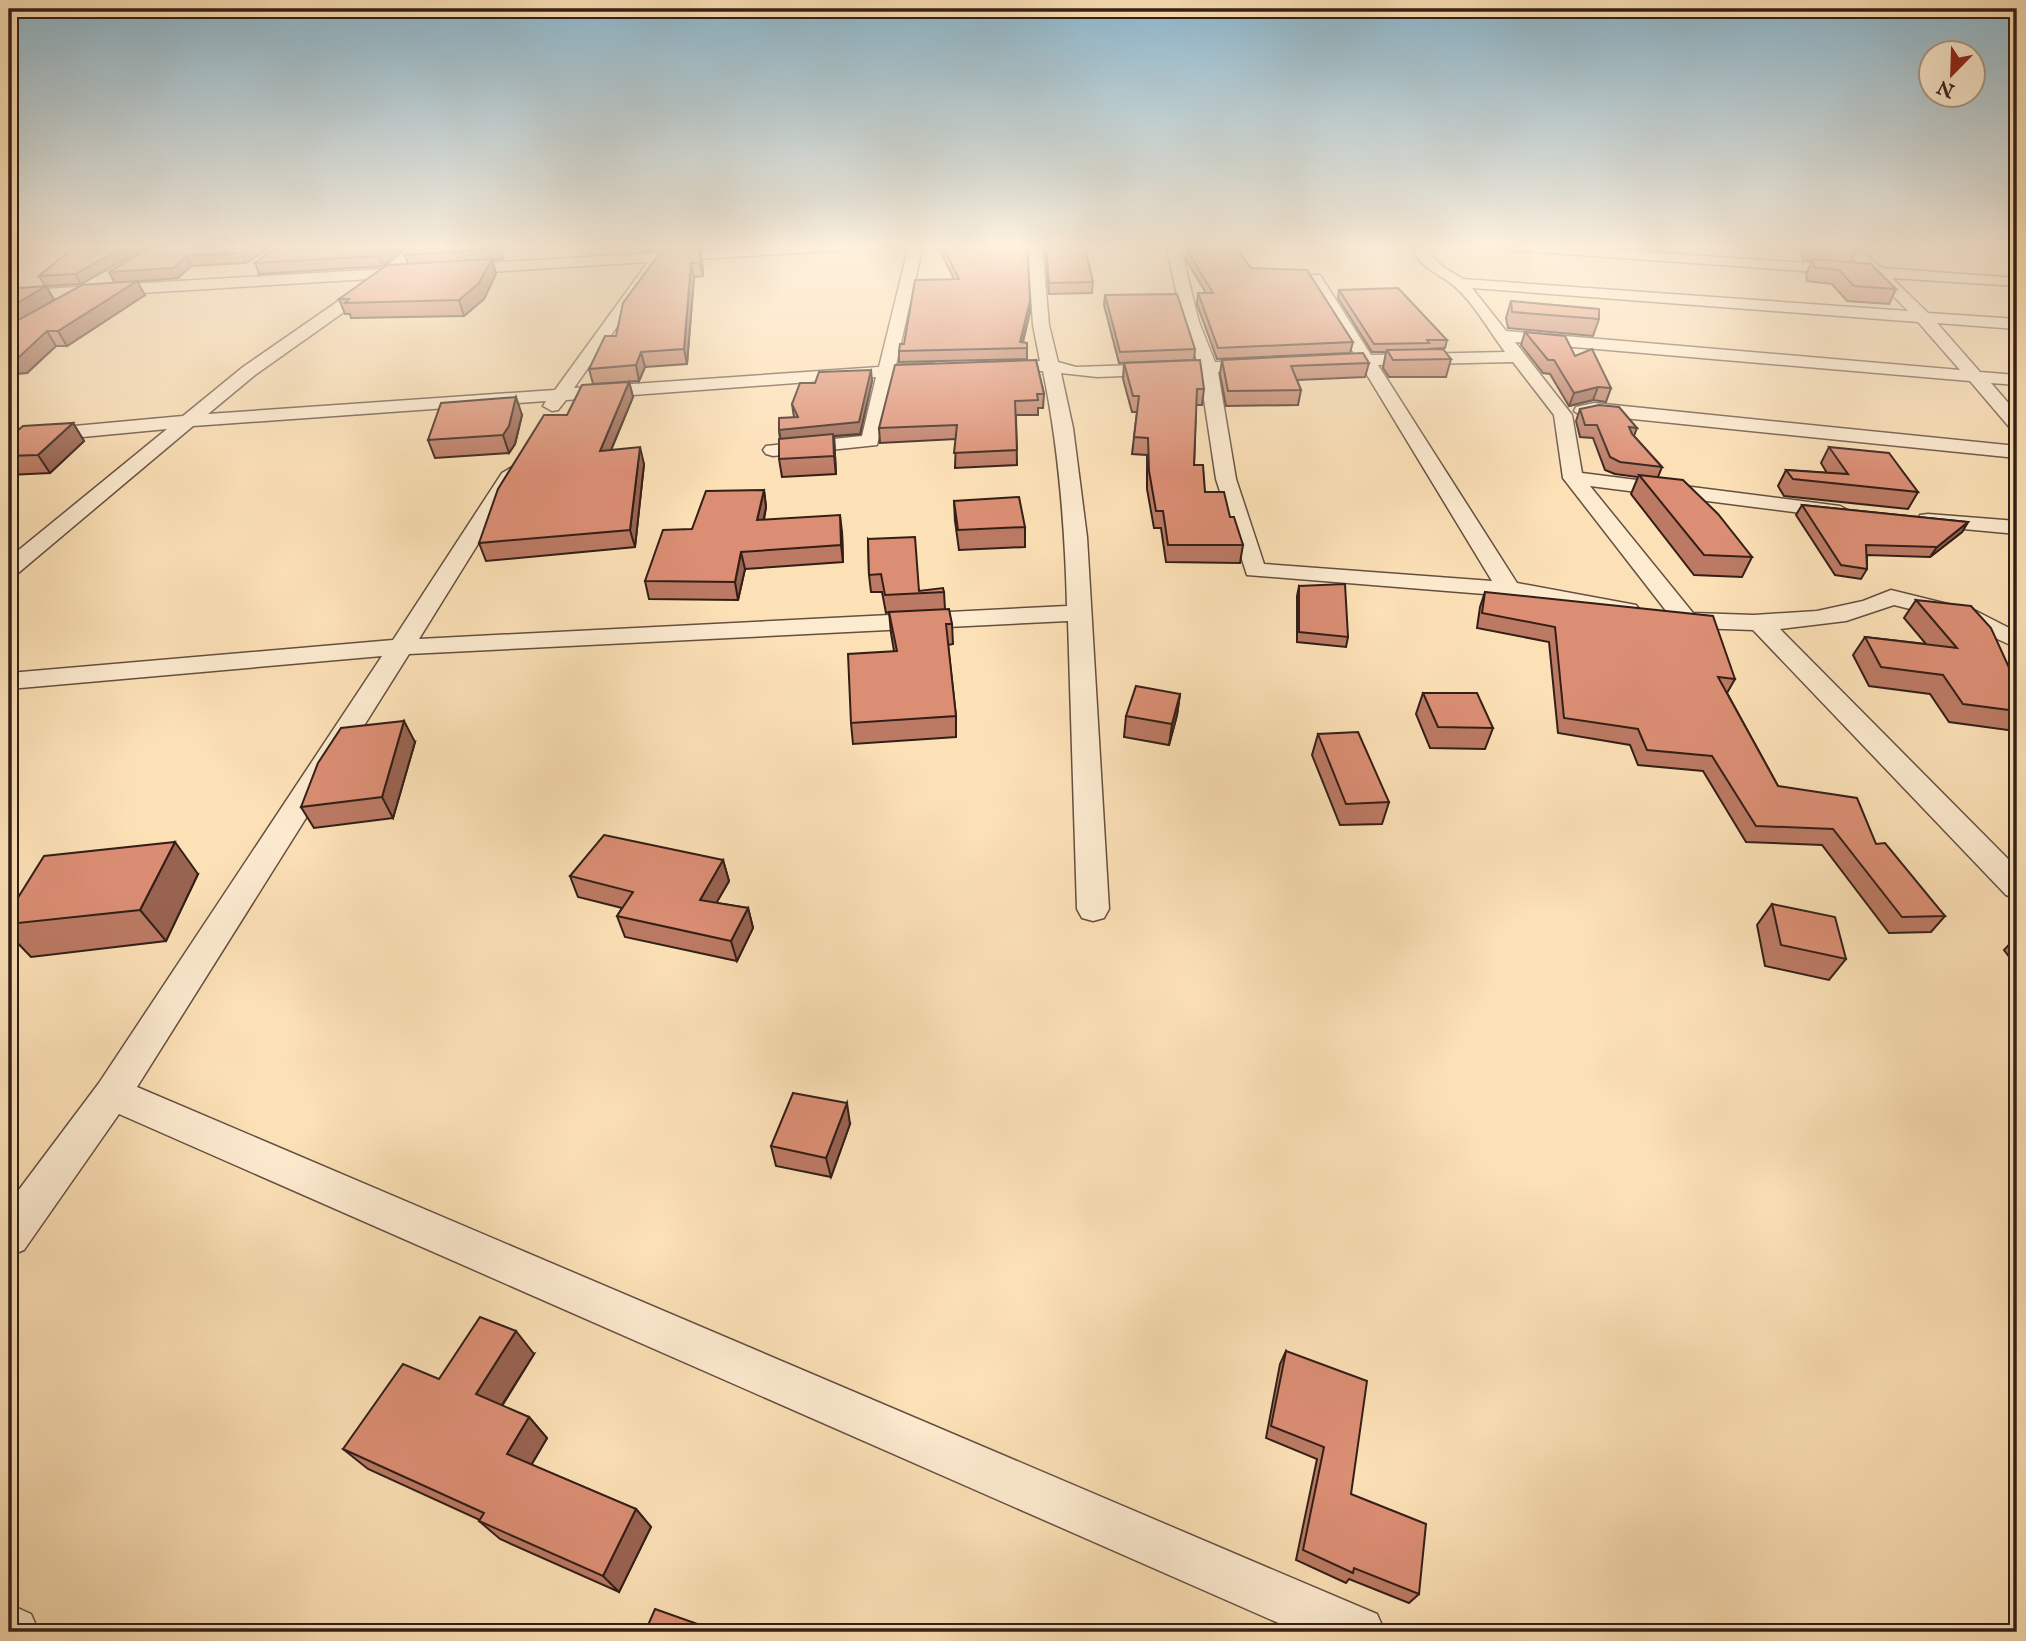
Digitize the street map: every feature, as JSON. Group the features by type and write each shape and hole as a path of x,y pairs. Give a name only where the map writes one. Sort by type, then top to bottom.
{"street":[{"path":"9,569 250,371 320,322"},
{"path":"544,419 612,322"},
{"path":"773,450 870,441 898,322"},
{"path":"1041,322 1064,428 1076,537 1093,909"},
{"path":"1191,322 1208,368 1226,479 1255,570 1508,589 1686,620 1761,624 1874,608 1891,597 1967,616 2017,641"},
{"path":"1343,322 1508,589"},
{"path":"1491,322 1563,415 1573,478 1686,620"},
{"path":"1927,322 1978,376 2017,424"},
{"path":"1985,322 2017,324"},
{"path":"1503,336 2017,380"},
{"path":"1304,362 1518,357"},
{"path":"973,367 1051,366 1085,372 1277,364"},
{"path":"9,438 190,421 948,368"},
{"path":"1563,415 1594,409 2017,452"},
{"path":"9,1236 112,1094 523,454"},
{"path":"1573,478 1864,514"},
{"path":"1905,518 2017,528"},
{"path":"9,681 401,647 1080,613"},
{"path":"1761,624 2017,887"},
{"path":"112,1094 1359,1632"}],"building":[{"path":"15,322 73,322 58,331 47,331 18,358 9,358 9,325"},
{"path":"619,322 686,322 684,349 641,352 636,365 589,369 605,336 616,336"},
{"path":"908,322 1025,322 1020,342 1027,343 1027,348 899,351 900,344 904,344"},
{"path":"1112,322 1186,322 1195,349 1120,352"},
{"path":"1208,322 1340,322 1353,342 1218,348"},
{"path":"1359,322 1430,322 1447,340 1427,340 1429,343 1374,344"},
{"path":"1525,332 1565,336 1575,356 1592,349 1611,388 1598,387 1574,393 1554,360 1548,360"},
{"path":"1443,349 1451,359 1393,360 1387,350"},
{"path":"1363,353 1369,363 1291,366 1301,390 1228,391 1222,360"},
{"path":"1036,360 1044,394 1037,394 1038,400 1015,401 1017,450 954,453 957,425 879,428 895,365"},
{"path":"1200,360 1204,389 1197,389 1194,465 1203,465 1205,492 1224,492 1230,517 1234,517 1243,545 1168,545 1163,511 1156,511 1149,471 1148,438 1134,437 1139,396 1133,396 1124,363"},
{"path":"871,370 859,422 779,430 779,418 798,417 792,404 800,383 815,383 819,372"},
{"path":"629,382 600,451 640,447 630,530 479,543 498,489 544,415 567,415 582,385"},
{"path":"516,397 509,426 503,435 428,440 441,403"},
{"path":"1599,405 1619,407 1637,428 1629,427 1632,434 1662,467 1620,462 1610,457 1597,425 1585,425 1580,409"},
{"path":"73,423 38,455 9,456 9,438 23,426"},
{"path":"833,434 834,456 779,459 779,439"},
{"path":"1829,447 1889,453 1918,492 1793,479 1786,470 1848,474"},
{"path":"1639,475 1683,480 1718,514 1752,557 1704,555"},
{"path":"764,490 757,520 840,515 841,545 741,552 735,582 645,581 663,530 692,529 706,491"},
{"path":"1019,497 1025,527 958,530 954,501"},
{"path":"1802,505 1968,522 1937,547 1866,545 1867,569 1841,565"},
{"path":"915,537 919,591 943,588 944,592 885,595 881,574 869,575 868,539"},
{"path":"1345,584 1348,637 1299,632 1299,586"},
{"path":"1485,592 1713,616 1735,679 1718,677 1778,786 1857,798 1876,844 1885,843 1945,916 1902,917 1833,829 1756,826 1712,756 1647,750 1638,729 1564,718 1555,627 1482,613"},
{"path":"1916,600 1971,606 1991,628 2017,685 2017,711 1963,704 1943,675 1881,667 1865,637 1957,648"},
{"path":"949,609 952,624 946,624 956,716 851,723 848,654 897,651 889,612"},
{"path":"1136,686 1180,694 1172,724 1126,716"},
{"path":"1423,693 1477,693 1493,728 1438,727"},
{"path":"404,721 382,797 301,807 318,763 341,728"},
{"path":"1358,732 1389,802 1346,804 1318,734"},
{"path":"604,835 723,860 700,900 748,908 731,941 617,916 633,892 570,876"},
{"path":"175,842 140,910 9,924 9,912 44,856"},
{"path":"1772,904 1835,917 1846,959 1781,945"},
{"path":"793,1093 847,1103 826,1158 771,1146"},
{"path":"480,1317 516,1331 476,1394 529,1417 507,1454 636,1509 603,1576 479,1521 484,1513 343,1449 403,1364 439,1379"},
{"path":"1286,1351 1367,1381 1351,1494 1426,1524 1419,1594 1354,1568 1353,1573 1303,1550 1324,1447 1271,1426"},
{"path":"655,1609 720,1632 645,1632"}]}
